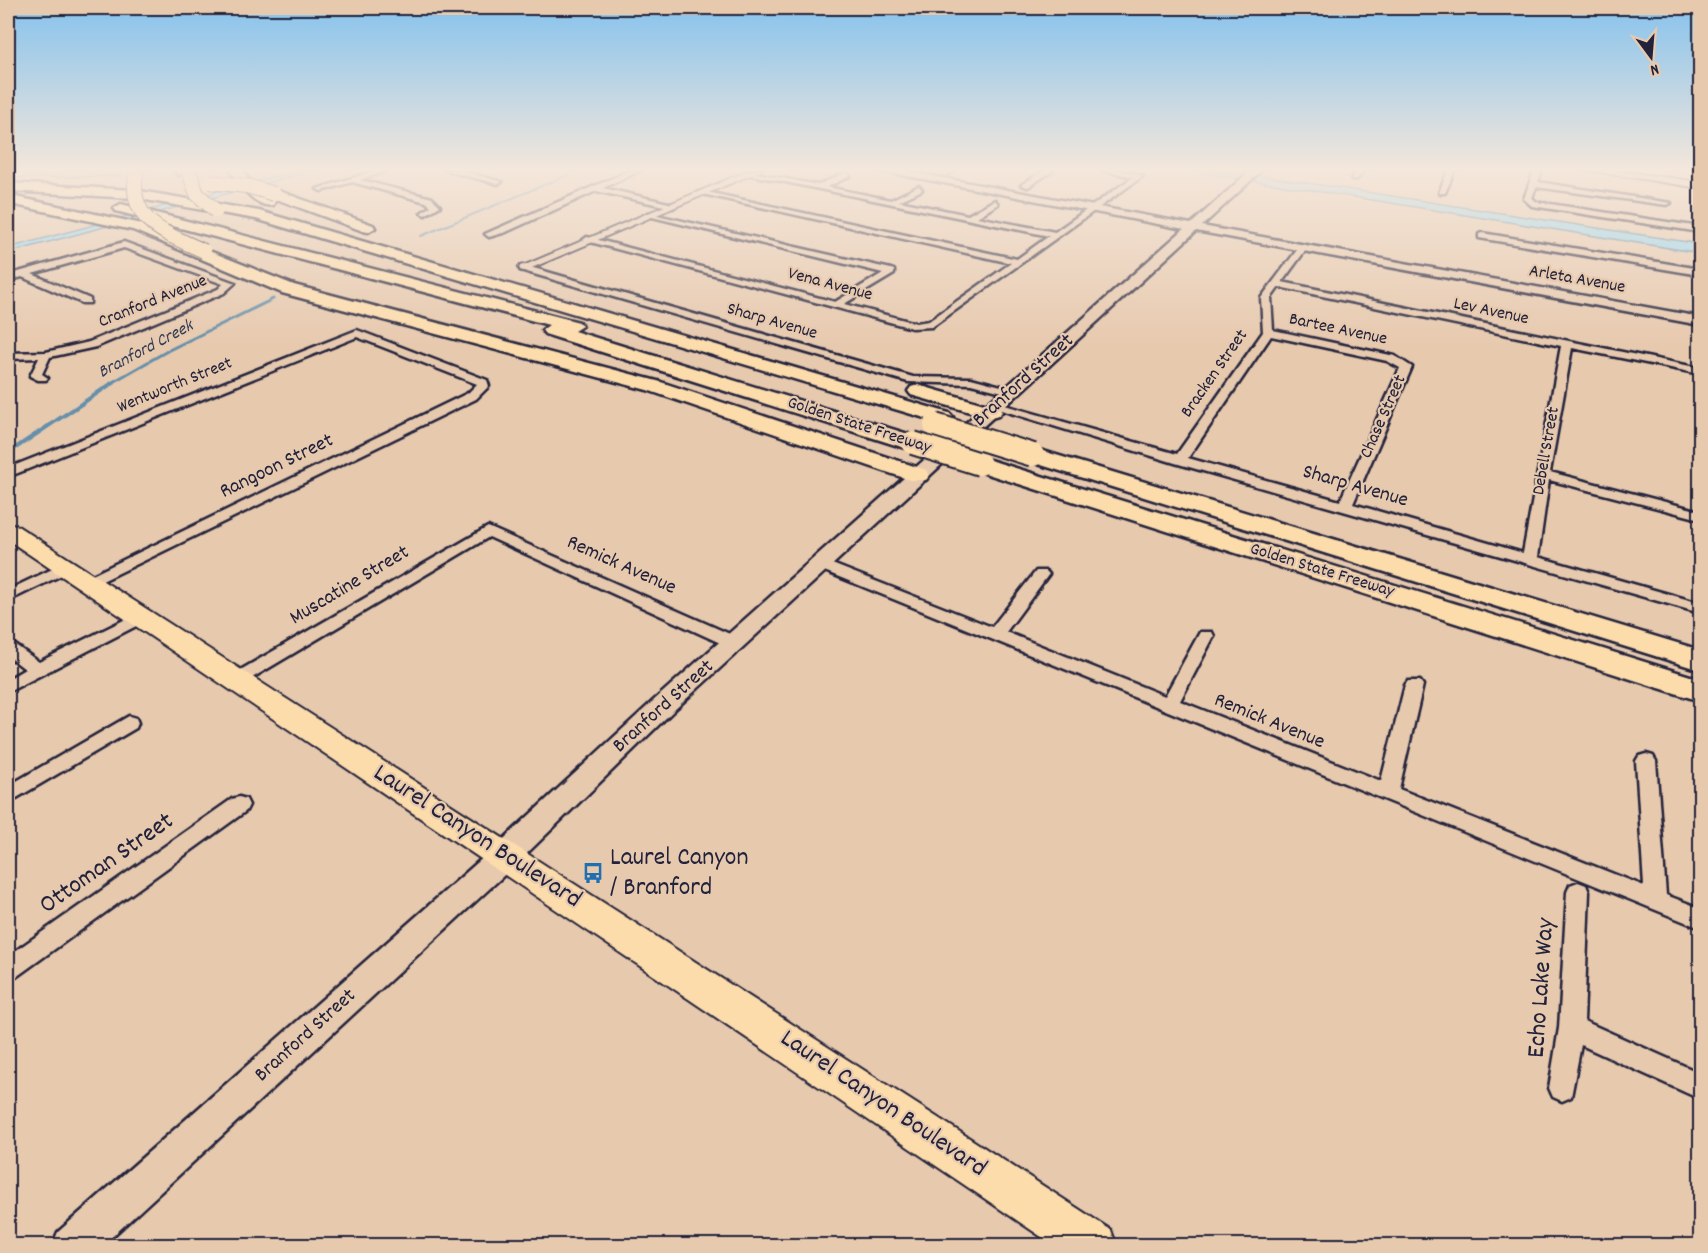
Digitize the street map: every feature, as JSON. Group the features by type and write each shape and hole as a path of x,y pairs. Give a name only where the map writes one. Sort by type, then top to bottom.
{"highway":[{"path":"154,228 229,267 288,289 654,386 918,475"},
{"path":"160,228 204,251 713,390 810,420 860,426"},
{"name":"Golden State Freeway","path":"173,228 567,335 860,426 929,429"},
{"path":"176,228 642,345"},
{"path":"240,228 254,236 491,299 929,429 1036,451 1701,660"},
{"path":"250,228 263,234 574,314"},
{"path":"282,228 574,314 929,429"},
{"name":"Golden State Freeway","path":"305,228 929,429 986,459 1701,690"},
{"path":"327,228 347,241"},
{"path":"369,228 459,257 994,410"},
{"name":"Golden State Freeway","path":"1036,451 1701,646"},
{"path":"986,459 1701,671"}],"main road":[{"name":"Branford Street","path":"72,1245 504,857 918,475 994,410 1192,228"},
{"name":"Arleta Avenue","path":"1196,228 1701,321"},
{"name":"Laurel Canyon Boulevard","path":"8,530 138,618 504,857 625,933 1095,1245"}],"street":[{"path":"489,234 509,228"},
{"path":"523,268 615,228"},
{"path":"704,228 891,273 836,305"},
{"path":"863,228 1019,262 1066,228"},
{"path":"1024,228 1057,235"},
{"path":"1482,236 1536,250 1659,270 1701,272"},
{"name":"Vena Avenue","path":"587,240 916,326 932,324 1019,262"},
{"name":"Cranford Avenue","path":"23,274 124,245 230,283 221,291 92,345 46,355"},
{"name":"Bracken Street","path":"1180,460 1268,332 1266,298 1303,248"},
{"name":"Sharp Avenue","path":"523,268 912,380 971,381 1014,391"},
{"path":"8,278 23,274 86,301"},
{"name":"Lev Avenue","path":"1275,284 1701,371"},
{"name":"Bartee Avenue","path":"1268,332 1400,362"},
{"name":"Wentworth Street","path":"8,473 357,333 474,377 483,382 483,386"},
{"name":"Debell Street","path":"1530,559 1542,474 1567,344"},
{"path":"8,356 46,355 36,376 42,378"},
{"name":"Chase Street","path":"1345,506 1406,367 1400,362"},
{"name":"Rangoon Street","path":"87,583 472,396 483,386"},
{"name":"Sharp Avenue","path":"994,410 1345,506 1701,608"},
{"path":"1542,474 1701,515"},
{"name":"Remick Avenue","path":"488,531 735,643"},
{"name":"Muscatine Street","path":"236,680 488,531"},
{"name":"Remick Avenue","path":"822,565 1168,706 1701,918"},
{"path":"8,596 65,568"},
{"path":"994,636 1041,574"},
{"path":"8,686 138,618"},
{"path":"1168,706 1206,636"},
{"path":"8,648 38,670"},
{"path":"1388,794 1414,686"},
{"path":"8,795 129,723"},
{"path":"1646,761 1656,901"},
{"name":"Ottoman Street","path":"8,969 238,805"},
{"name":"Echo Lake Way","path":"1562,1088 1571,1028 1578,892"},
{"path":"1571,1028 1701,1086"}],"water":[{"path":"81,228 99,228 8,253 8,248"},
{"path":"1548,228 1600,228 1700,244 1700,253"}],"waterway":[{"name":"Branford Creek","path":"421,236 439,228"},
{"name":"Branford Creek","path":"111,383 169,350 273,299"},
{"name":"Branford Creek","path":"8,453 114,382"}],"place":[{"name":"Laurel Canyon / Branford","path":"593,873"}]}
